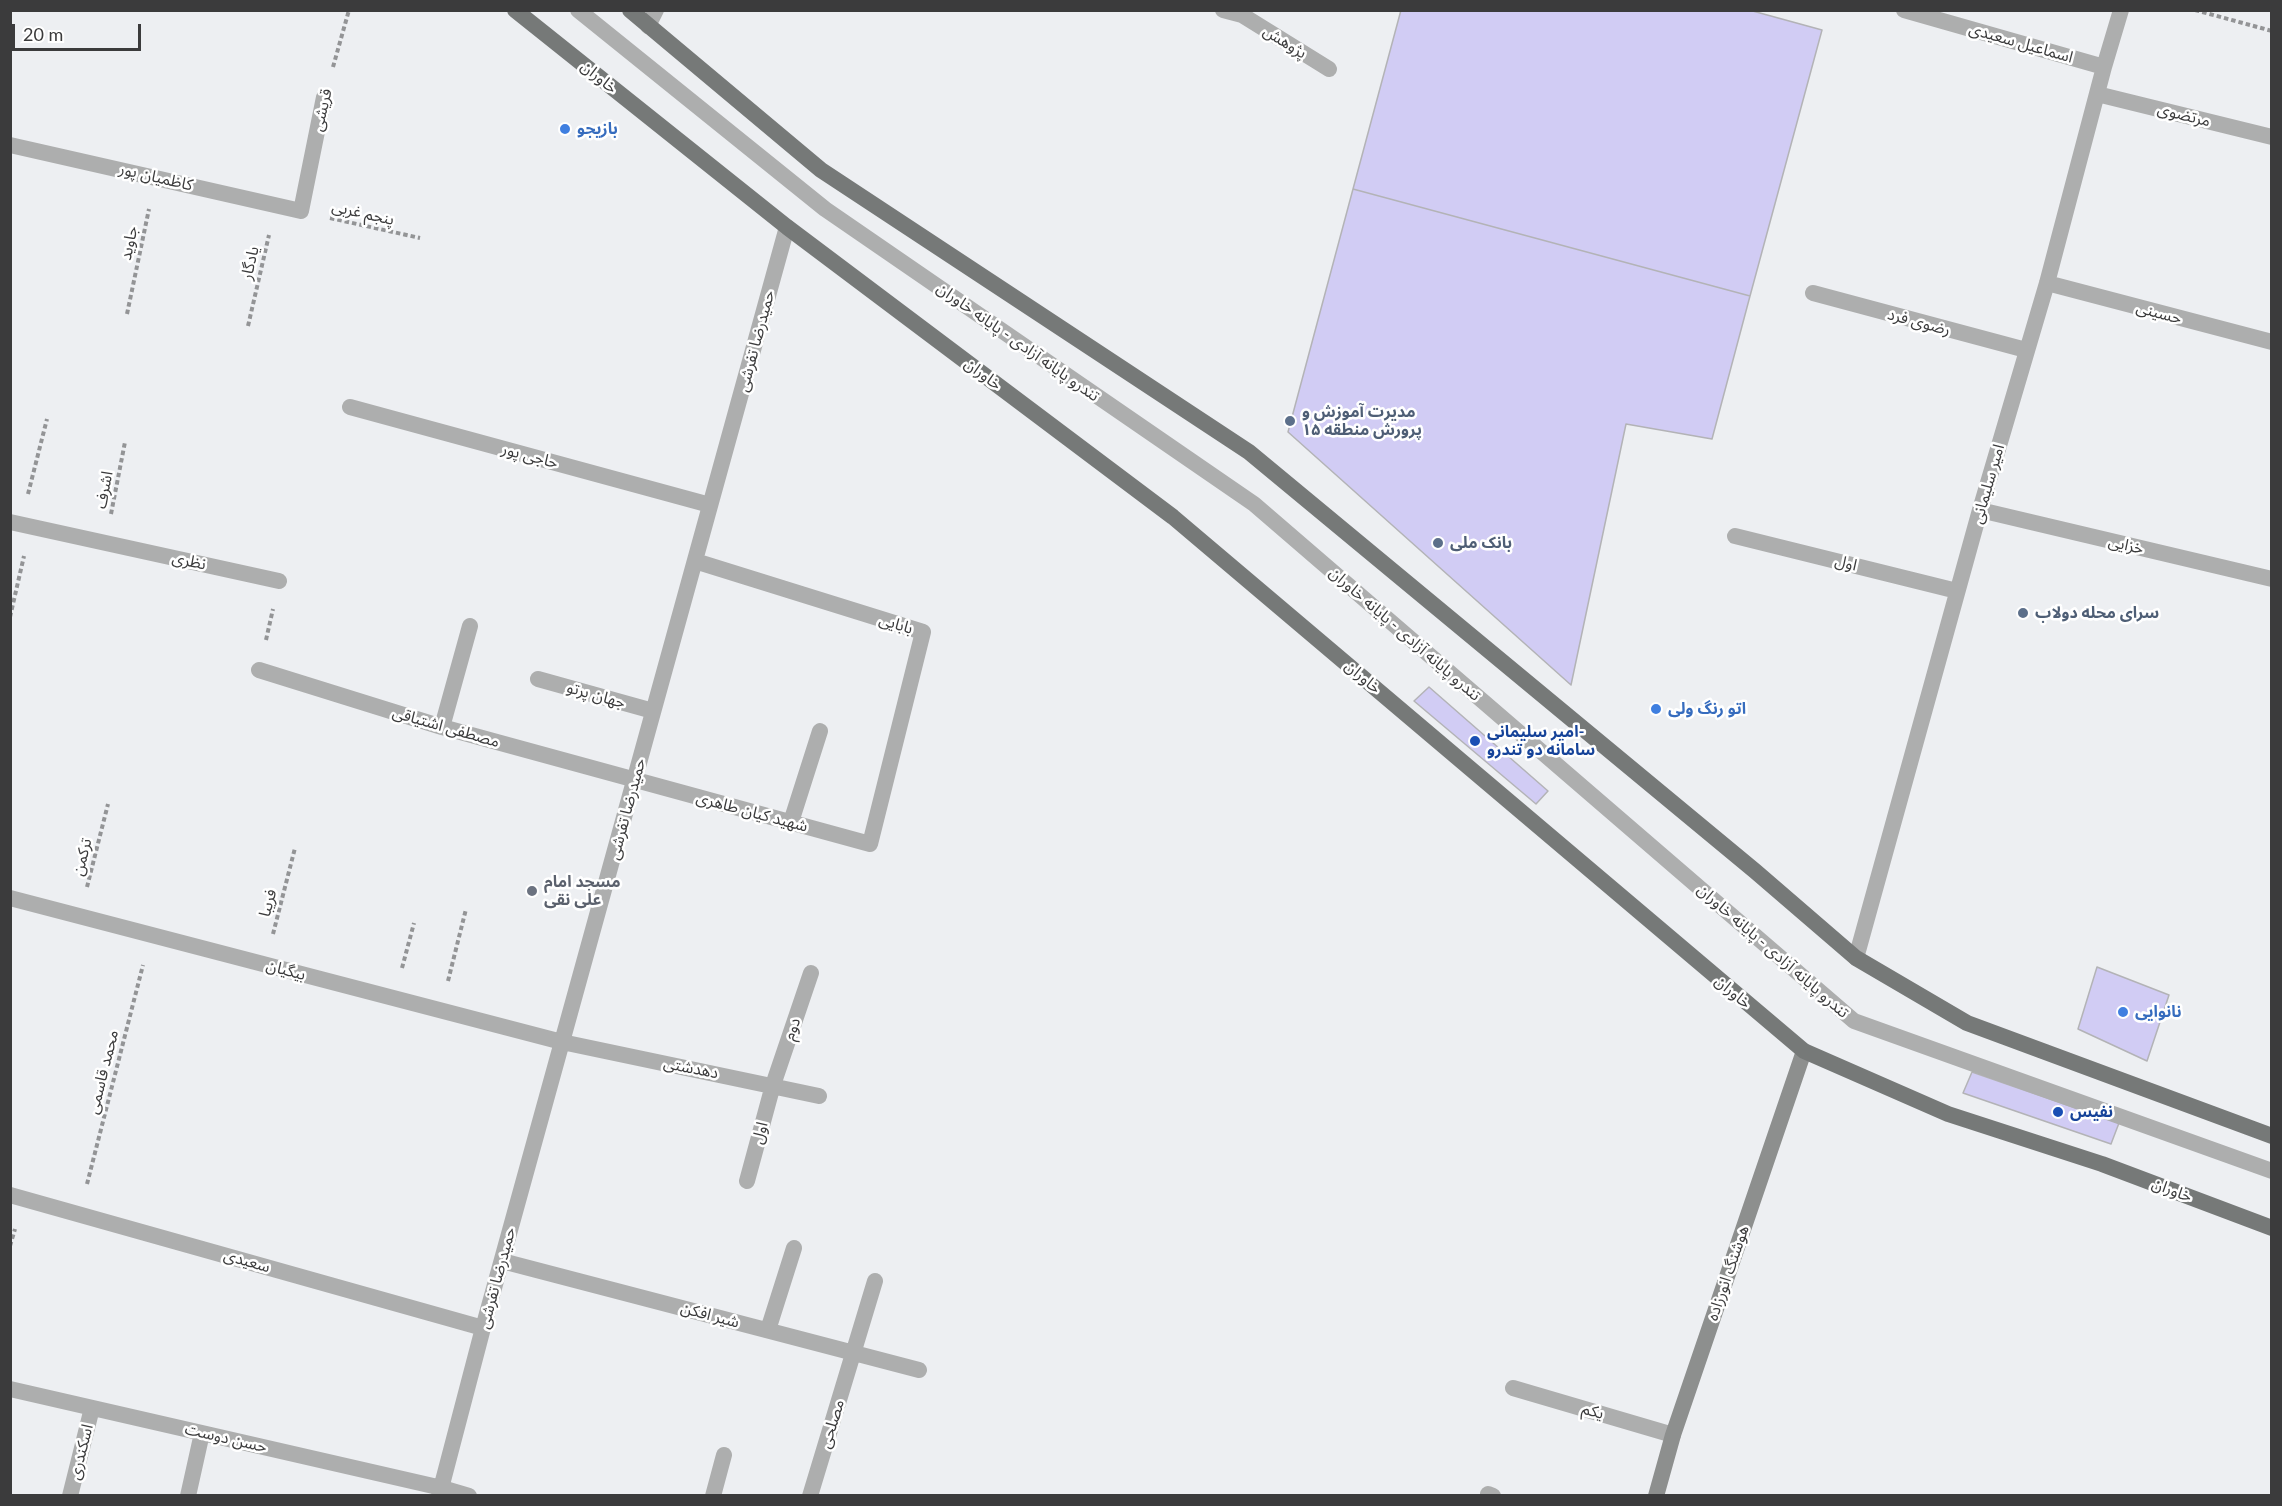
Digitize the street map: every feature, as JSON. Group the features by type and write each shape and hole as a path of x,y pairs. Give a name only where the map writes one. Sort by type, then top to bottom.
{"main road":[{"name":"خاوران","path":"515,10 787,227 1173,517 1803,1051 1948,1114 2102,1164 2271,1228"},
{"path":"630,10 821,170 1249,452 1856,958 1967,1023 2271,1136"},
{"name":"هوشنگ انورزاده","path":"1656,1496 1673,1435 1803,1051"}],"street":[{"name":"تندرو پایانه آزادی - پایانه خاوران","path":"578,10 825,209 1254,504 1854,1021 2271,1171"},
{"path":"648,26 656,10"},
{"name":"پژوهش","path":"1223,10 1242,13 1329,69"},
{"name":"اسماعیل سعیدی","path":"1904,10 2104,67"},
{"name":"امیر سلیمانی","path":"1856,958 1957,591 2047,283 2121,10"},
{"name":"مرتضوی","path":"2097,94 2271,137"},
{"name":"قریشی","path":"301,211 324,97"},
{"name":"کاظمیان پور","path":"10,145 301,211"},
{"name":"حمیدرضا تفرشی","path":"441,1492 483,1328 787,227"},
{"name":"حسینی","path":"2047,283 2271,342"},
{"name":"رضوی فرد","path":"1813,293 2026,350"},
{"name":"حاجی پور","path":"350,407 710,505"},
{"name":"خزایی","path":"1980,510 2271,579"},
{"name":"نظری","path":"20,524 279,581"},
{"name":"اول","path":"1735,536 1957,591"},
{"name":"بابایی","path":"695,561 923,632 870,844"},
{"path":"442,727 470,626"},
{"name":"مصطفی اشتیاقی","path":"260,670 442,727 635,780"},
{"name":"جهان پرتو","path":"538,679 653,711"},
{"path":"791,822 820,731"},
{"name":"شهید کیان طاهری","path":"635,780 870,844"},
{"name":"بیگیان","path":"10,898 562,1042"},
{"name":"دوم","path":"773,1085 811,973"},
{"name":"دهدشتی","path":"562,1042 819,1096"},
{"name":"اول","path":"747,1181 773,1085"},
{"name":"سعیدی","path":"10,1195 483,1328"},
{"path":"768,1330 794,1248"},
{"name":"شیر افکن","path":"502,1261 919,1370"},
{"path":"854,1353 875,1281"},
{"name":"مصلحی","path":"810,1496 854,1353"},
{"name":"یکم","path":"1513,1388 1673,1435"},
{"name":"حسن دوست","path":"10,1389 202,1432 441,1492 469,1496"},
{"name":"اسکندری","path":"70,1496 92,1408"},
{"path":"188,1496 202,1432"},
{"path":"713,1496 724,1455"}],"path":[{"name":"قریشی","path":"324,97 349,10"},
{"path":"2195,10 2271,31"},
{"name":"جاوید","path":"127,314 156,177"},
{"name":"یادگار","path":"248,326 276,205"},
{"name":"پنجم غربی","path":"301,211 420,238"},
{"path":"10,617 20,524 47,419"},
{"name":"اشرف","path":"106,543 126,442"},
{"path":"260,670 279,581"},
{"name":"ترکمن","path":"80,916 108,804"},
{"name":"فریبا","path":"265,965 295,848"},
{"path":"440,1011 466,909"},
{"path":"393,998 414,923"},
{"name":"محمد قاسمی","path":"80,1214 151,935"}],"building":[{"path":"1401,10 1749,10 1822,30 1750,296 1353,189"},
{"path":"1353,189 1750,296 1712,439 1626,424 1571,685 1288,432"},
{"path":"1429,687 1548,791 1536,804 1414,701"},
{"name":"نانوایی","path":"2097,967 2169,995 2147,1061 2078,1029"},
{"path":"1972,1072 2119,1123 2111,1144 1963,1093"}],"place":[{"name":"بازیجو","path":"565,129"},
{"name":"مدیرت آموزش و پرورش منطقه ۱۵","path":"1290,421"},
{"name":"بانک ملی","path":"1438,543"},
{"name":"سرای محله دولاب","path":"2023,613"},
{"name":"اتو رنگ ولی","path":"1656,709"},
{"name":"امیر سلیمانی- سامانه دو تندرو","path":"1475,741"},
{"name":"مسجد امام علی نقی","path":"532,891"},
{"name":"نانوایی","path":"2123,1012"},
{"name":"نفیس","path":"2058,1112"}]}
